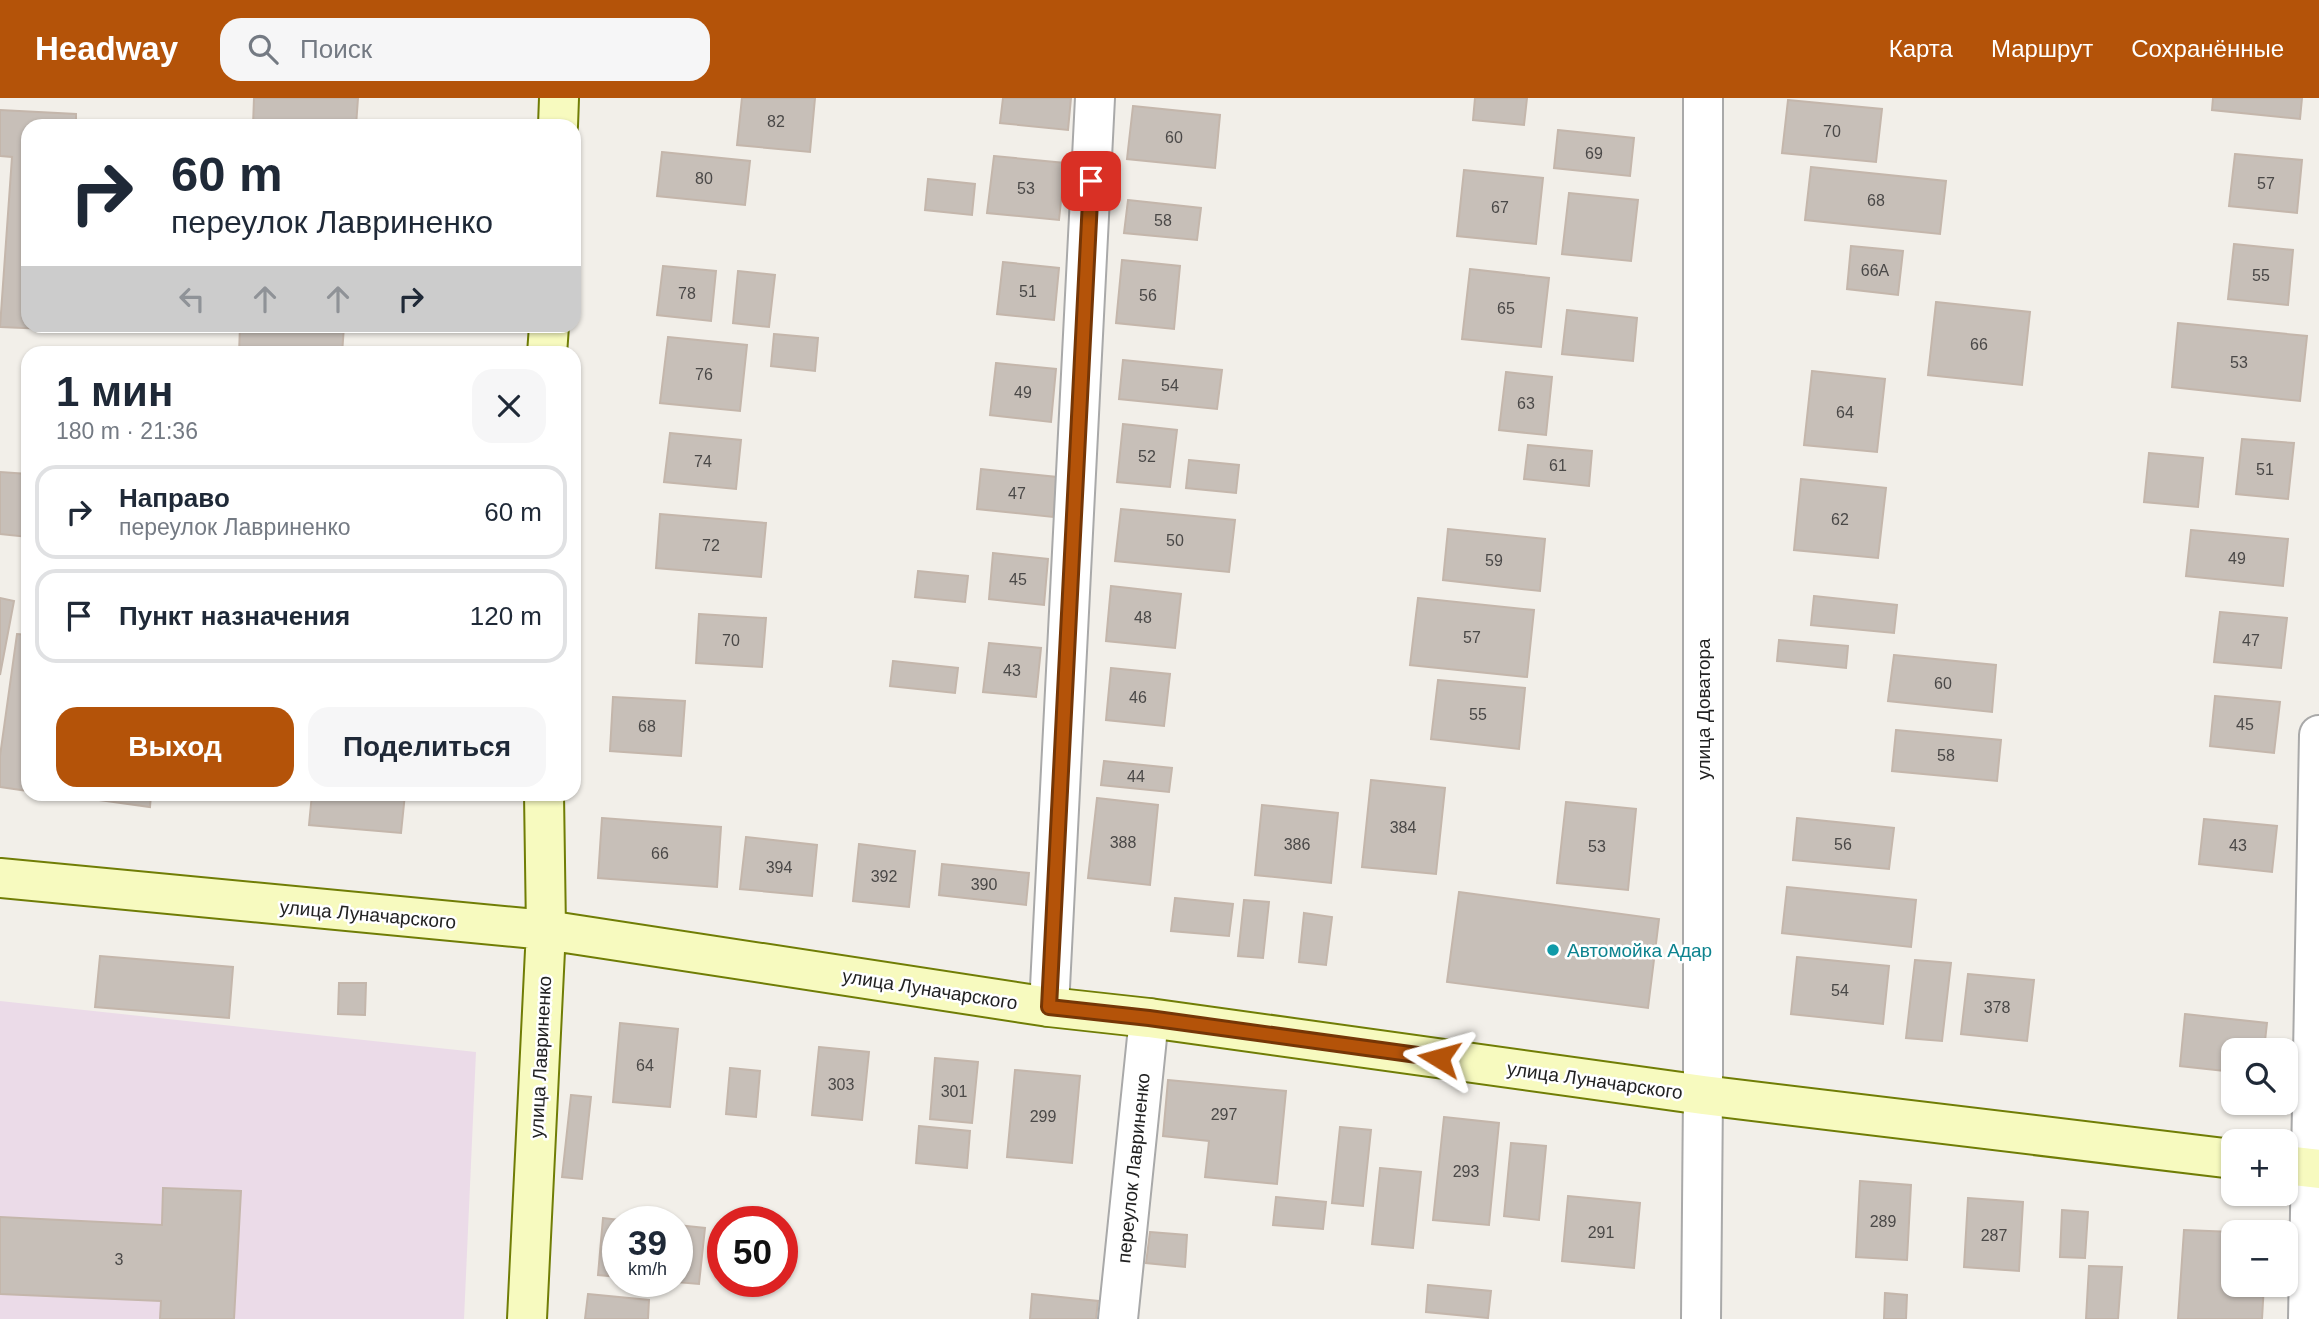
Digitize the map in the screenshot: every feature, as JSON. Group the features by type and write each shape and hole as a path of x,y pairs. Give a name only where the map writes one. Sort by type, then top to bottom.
{"main road":[{"path":"558,119 559,98"},
{"name":"улица Лавриненко","path":"527,1319 546,930 544,801"},
{"name":"улица Луначарского","path":"0,878 546,930 1049,1007 1149,1018 1703,1095 2221,1158"}],"street":[{"path":"1049,1007 1095,98"},
{"name":"улица Доватора","path":"1701,1319 1703,98"},
{"path":"2308,1319 2305,1168 2319,735"},
{"name":"переулок Лавриненко","path":"1118,1319 1149,1018"}],"shaded area":[{"path":"0,1001 476,1052 464,1319 0,1319"}],"building":[{"path":"254,98 358,98 356,119 253,119"},
{"path":"742,98 815,98 810,152 737,145"},
{"path":"1003,98 1071,98 1068,130 1000,123"},
{"path":"1475,98 1527,98 1524,125 1473,120"},
{"path":"2213,98 2302,98 2300,119 2212,110"},
{"path":"1788,100 1882,109 1876,162 1782,153"},
{"path":"1133,106 1220,115 1215,168 1127,159"},
{"path":"0,110 76,114 76,119 21,119 21,328 0,327 12,157 0,156"},
{"path":"1558,130 1634,138 1630,176 1554,168"},
{"path":"662,152 750,161 745,205 657,196"},
{"path":"2235,154 2302,160 2297,213 2229,206"},
{"path":"994,156 1065,163 1059,220 987,213"},
{"path":"1811,167 1946,181 1940,234 1805,220"},
{"path":"1464,170 1543,178 1536,244 1457,236"},
{"path":"928,179 975,184 972,215 925,210"},
{"path":"1569,193 1638,200 1631,261 1562,254"},
{"path":"1128,200 1201,208 1197,240 1124,233"},
{"path":"2234,244 2293,250 2288,305 2228,299"},
{"path":"1851,246 1903,251 1898,295 1847,289"},
{"path":"1122,260 1180,266 1174,329 1116,323"},
{"path":"1003,262 1059,268 1054,320 997,314"},
{"path":"663,266 716,271 711,321 657,315"},
{"path":"1470,269 1549,278 1541,347 1462,339"},
{"path":"738,271 775,275 769,327 733,323"},
{"path":"1936,302 2030,312 2022,385 1928,375"},
{"path":"1567,310 1637,318 1633,361 1562,354"},
{"path":"2178,323 2307,336 2300,401 2172,387"},
{"path":"240,333 344,333 343,346 239,346"},
{"path":"774,334 818,338 815,371 771,366"},
{"path":"668,337 747,345 740,411 660,403"},
{"path":"1123,360 1222,370 1217,409 1119,399"},
{"path":"996,363 1056,369 1051,422 990,415"},
{"path":"1812,371 1885,379 1877,452 1804,445"},
{"path":"1506,372 1552,377 1546,435 1499,430"},
{"path":"1123,424 1177,430 1170,487 1117,482"},
{"path":"670,433 741,440 736,489 664,482"},
{"path":"2242,439 2294,443 2288,499 2236,494"},
{"path":"1528,445 1592,451 1589,486 1524,479"},
{"path":"2149,453 2203,458 2198,507 2144,502"},
{"path":"1189,460 1239,465 1236,493 1186,488"},
{"path":"981,469 1057,477 1053,517 977,509"},
{"path":"0,472 21,474 21,536 0,534"},
{"path":"1801,479 1886,488 1878,558 1794,550"},
{"path":"1121,509 1235,520 1229,572 1115,561"},
{"path":"660,514 766,523 761,577 656,568"},
{"path":"1448,529 1545,539 1540,591 1443,580"},
{"path":"2191,530 2288,539 2283,586 2186,576"},
{"path":"993,553 1048,559 1044,605 989,599"},
{"path":"918,571 968,576 965,602 915,597"},
{"path":"1111,586 1181,594 1175,648 1106,641"},
{"path":"1814,596 1897,605 1894,633 1811,625"},
{"path":"0,598 14,601 0,675"},
{"path":"1418,598 1534,610 1527,677 1410,665"},
{"path":"2220,612 2287,618 2281,668 2214,662"},
{"path":"699,614 766,618 762,667 696,663"},
{"path":"17,634 21,634 21,790 0,787 0,756"},
{"path":"1779,640 1848,646 1846,668 1777,661"},
{"path":"989,643 1041,648 1036,697 983,692"},
{"path":"1894,655 1996,665 1992,712 1888,701"},
{"path":"893,661 958,668 955,693 890,686"},
{"path":"1111,668 1170,674 1164,726 1106,720"},
{"path":"1438,680 1525,688 1519,749 1431,739"},
{"path":"2215,696 2280,702 2274,753 2210,746"},
{"path":"613,697 685,701 681,756 610,751"},
{"path":"1896,730 2001,740 1997,781 1892,771"},
{"path":"1104,761 1172,768 1169,792 1101,785"},
{"path":"1371,780 1445,788 1436,874 1362,867"},
{"path":"1097,798 1158,805 1150,885 1088,878"},
{"path":"107,801 150,801 150,807"},
{"path":"311,801 404,801 401,833 309,825"},
{"path":"1566,802 1636,809 1628,890 1557,883"},
{"path":"1262,805 1338,813 1331,883 1255,875"},
{"path":"602,818 721,827 717,887 598,878"},
{"path":"1797,818 1894,828 1889,869 1793,860"},
{"path":"2204,819 2277,826 2272,872 2199,864"},
{"path":"746,837 817,845 812,896 740,889"},
{"path":"859,844 915,851 909,907 853,901"},
{"path":"942,864 1029,873 1026,905 939,895"},
{"path":"1787,887 1916,900 1911,947 1782,933"},
{"name":"Автомойка Адар","path":"1459,892 1659,919 1648,1008 1447,982"},
{"path":"1175,898 1233,904 1229,936 1171,931"},
{"path":"1244,900 1269,902 1263,958 1238,956"},
{"path":"1304,913 1332,917 1326,965 1299,962"},
{"path":"100,956 233,967 229,1018 95,1007"},
{"path":"1797,957 1889,966 1883,1024 1791,1014"},
{"path":"1915,960 1951,963 1942,1041 1906,1038"},
{"path":"1968,974 2034,980 2027,1041 1961,1034"},
{"path":"339,983 366,983 365,1015 338,1014"},
{"path":"2185,1014 2267,1023 2265,1038 2221,1038 2221,1071 2180,1066"},
{"path":"620,1023 678,1029 670,1107 613,1102"},
{"path":"819,1047 869,1052 862,1120 812,1115"},
{"path":"935,1058 978,1062 972,1123 930,1119"},
{"path":"730,1068 760,1071 756,1117 726,1114"},
{"path":"1015,1070 1080,1076 1072,1163 1007,1157"},
{"path":"1168,1080 1286,1091 1277,1184 1205,1177 1209,1141 1163,1136"},
{"path":"571,1095 591,1097 582,1179 562,1177"},
{"path":"1444,1117 1499,1123 1489,1225 1433,1220"},
{"path":"919,1126 970,1131 967,1168 916,1163"},
{"path":"1340,1127 1371,1130 1363,1206 1332,1203"},
{"path":"1511,1143 1546,1146 1539,1220 1504,1216"},
{"path":"1380,1168 1421,1172 1413,1248 1372,1244"},
{"path":"1860,1181 1911,1185 1907,1260 1856,1257"},
{"path":"163,1188 241,1191 234,1319 160,1319 161,1301 0,1294 0,1217 162,1225"},
{"path":"1568,1196 1640,1203 1634,1268 1562,1261"},
{"path":"1276,1197 1326,1202 1323,1229 1273,1225"},
{"path":"1968,1198 2023,1202 2019,1271 1964,1267"},
{"path":"2062,1210 2088,1212 2085,1258 2060,1257"},
{"path":"693,1227 705,1228 699,1284 693,1283"},
{"path":"602,1229 602,1275 598,1275"},
{"path":"2184,1230 2221,1232 2221,1297 2263,1297 2262,1319 2178,1319"},
{"path":"1150,1232 1187,1235 1185,1267 1146,1263"},
{"path":"2089,1266 2122,1267 2118,1319 2086,1319"},
{"path":"1428,1285 1491,1291 1488,1318 1426,1312"},
{"path":"1885,1293 1907,1295 1906,1319 1884,1319"},
{"path":"588,1294 649,1300 648,1319 585,1319"},
{"path":"1032,1294 1098,1301 1096,1319 1030,1319"}],"place":[{"name":"Автомойка Адар","path":"1553,950"}],"route":[{"path":"1091,181 1049,1007 1439,1058"}]}
